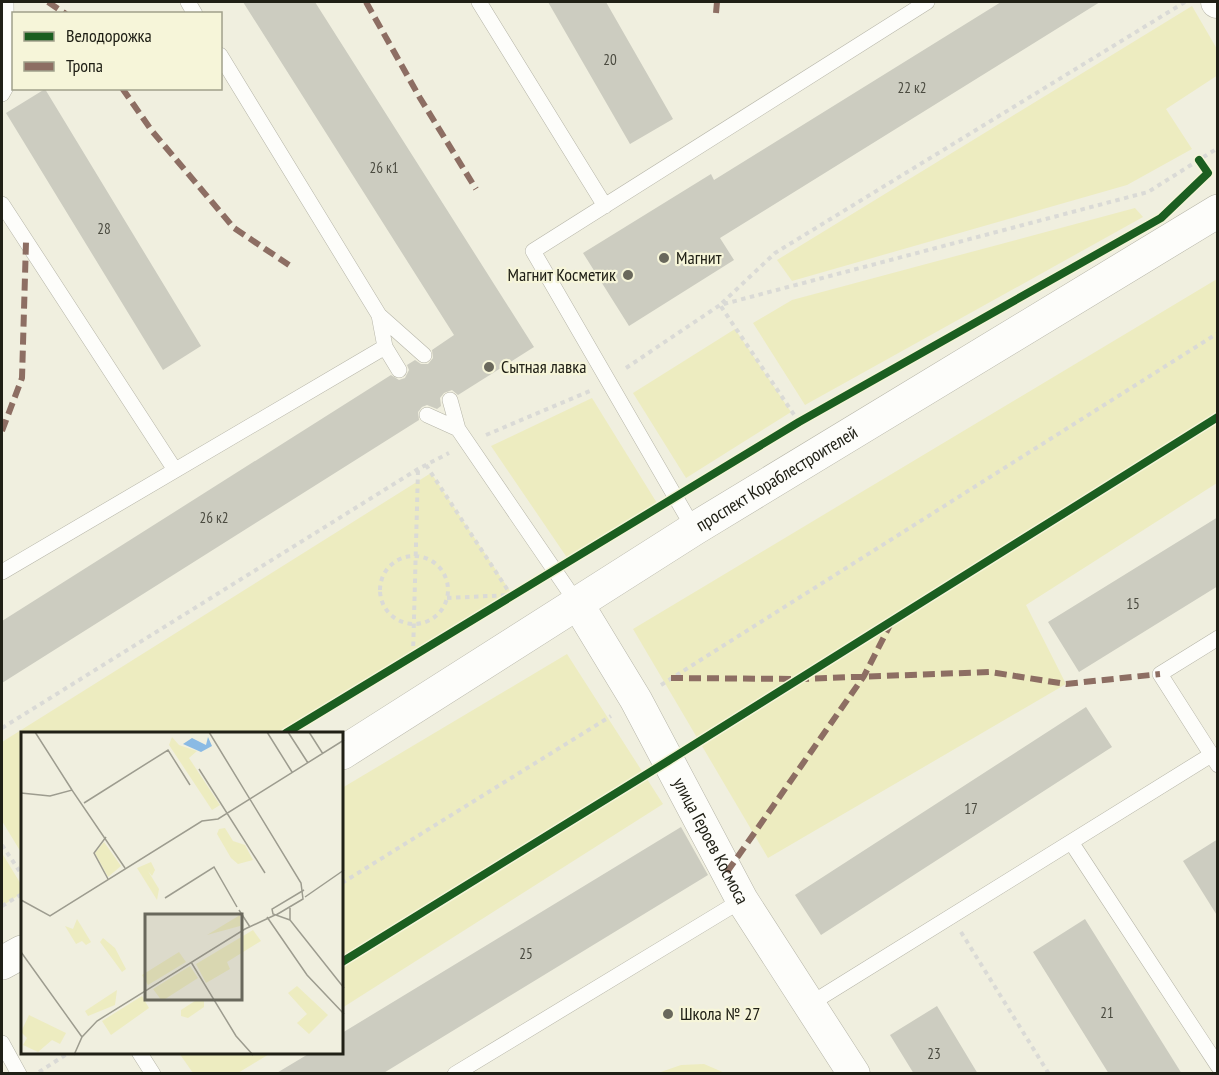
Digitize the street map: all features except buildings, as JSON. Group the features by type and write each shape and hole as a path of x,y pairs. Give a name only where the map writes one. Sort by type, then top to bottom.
{"street":[{"name":"проспект Кораблестроителей","path":"344,752 693,529 1218,211"},
{"name":"улица Героев Космоса","path":"576,603 636,700 742,900 854,1074"},
{"path":"2,963 21,953"}],"lane":[{"path":"2,94 7,85 6,2"},
{"path":"479,2 604,206"},
{"path":"693,529 533,251 927,2"},
{"path":"222,58 379,315 424,355"},
{"path":"2,204 175,470"},
{"path":"379,315 385,346 399,370"},
{"path":"2,572 385,346"},
{"path":"450,400 458,429 576,603"},
{"path":"427,415 458,429"},
{"path":"810,1004 1071,842 1214,760 1160,674 1218,638"},
{"path":"1071,842 1218,1066"},
{"path":"455,1074 742,900"},
{"path":"2,1043 19,1074"},
{"path":"140,1054 153,1074"}],"path":[{"path":"799,422 720,306 775,253 1185,2"},
{"path":"344,882 1218,333"},
{"path":"790,428 810,417"},
{"path":"426,465 511,595"},
{"path":"413,655 418,469"},
{"path":"416,556 428,559 444,575 447,598 443,608 434,617 414,624 394,617 386,610 380,590 382,579 394,562 405,557 416,556"},
{"path":"491,607 553,570"},
{"path":"447,598 511,595"},
{"path":"403,661 423,649"},
{"path":"2,845 21,874"},
{"path":"2,906 21,895"},
{"path":"952,916 1048,1074"},
{"path":"36,1074 68,1054"}],"green space":[{"path":"1192,6 1217,49 1218,75 1166,109 1192,149 1127,185 792,281 777,260"},
{"path":"1135,208 1143,217 805,405 753,323 792,300"},
{"path":"1217,279 1217,483 1026,605 1066,684 768,858 633,629"},
{"path":"735,329 791,412 686,478 633,393"},
{"path":"592,398 660,508 570,562 491,446"},
{"path":"431,473 514,597 292,732 21,732 21,852 2,821 2,742"},
{"path":"567,654 663,804 344,1007 344,787"},
{"path":"2,853 21,884 21,894 2,906"},
{"path":"180,1054 269,1054 238,1073 193,1073"},
{"path":"704,1064 725,1073 658,1073 681,1065"}],"marked path":[{"path":"48,2 63,12"},
{"path":"366,2 420,98 476,189"},
{"path":"716,13 717,2"},
{"path":"123,90 152,131 234,228 289,265"},
{"path":"2,431 22,378 26,242"},
{"path":"727,872 864,676 890,625"},
{"path":"671,678 800,679 990,672 1066,684 1160,674"}],"cycle path":[{"path":"288,732 799,422 1161,218 1208,173 1199,160"},
{"path":"344,961 1218,417"}],"place":[{"name":"Магнит","path":"664,258"},
{"name":"Магнит Косметик","path":"628,275"},
{"name":"Сытная лавка","path":"489,367"},
{"name":"Школа № 27","path":"668,1014"}]}
